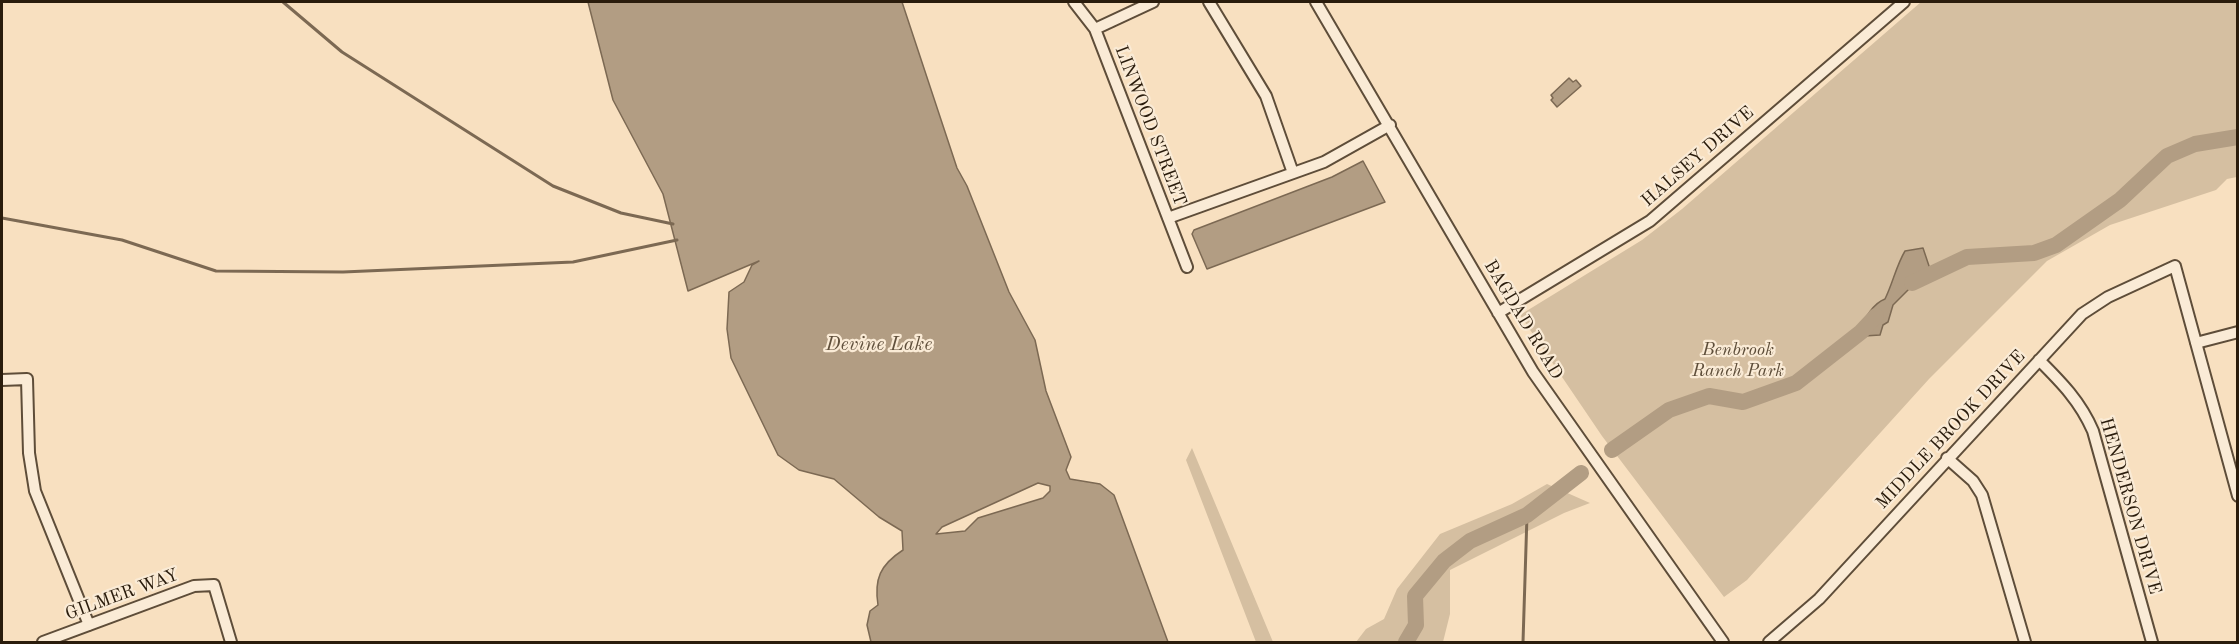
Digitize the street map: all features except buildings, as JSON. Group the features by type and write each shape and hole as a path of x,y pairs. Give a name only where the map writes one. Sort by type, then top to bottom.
{"street":[{"name":"LINWOOD STREET","path":"1074,2 1095,29 1187,267"},
{"path":"1095,29 1153,2"},
{"path":"1209,2 1266,96 1293,173"},
{"name":"BAGDAD ROAD","path":"1316,2 1533,372 1723,642"},
{"name":"HALSEY DRIVE","path":"1498,314 1650,220 1904,2"},
{"path":"1168,218 1324,162 1389,125"},
{"name":"MIDDLE BROOK DRIVE","path":"1769,642 1819,599 2082,314 2108,297 2175,266 2196,343"},
{"path":"2238,332 2196,343 2238,496"},
{"name":"HENDERSON DRIVE","path":"2038,360 2070,391 2084,409 2093,431 2151,642"},
{"path":"2,380 27,380 29,453 35,491 89,625"},
{"path":"1947,458 1973,481 1982,495 2025,642"},
{"name":"GILMER WAY","path":"43,642 194,586 214,585 231,642"}],"green space":[{"name":"Benbrook Ranch Park","path":"1921,2 2237,2 2237,177 2227,179 2216,190 2110,225 2047,261 1929,379 1747,580 1724,597 1602,436 1520,315 1642,240 1682,209"},
{"path":"1192,448 1273,642 1256,642 1186,460"},
{"path":"1547,484 1590,503 1564,513 1450,570 1450,614 1443,642 1356,642 1366,629 1384,619 1397,589 1440,534 1512,504"}],"water":[{"name":"Devine Lake","path":"588,2 902,2 957,168 967,186 1009,292 1035,340 1046,391 1071,457 1066,470 1070,479 1100,484 1114,495 1168,642 871,642 867,625 870,611 878,605 878,580 889,561 903,550 902,531 879,517 834,479 799,470 778,455 731,358 727,329 729,292 744,282 752,265 759,261 688,291 663,194 613,100","holes":["1038,483 1050,486 1050,491 1043,498 978,518 965,531 936,534 942,527"]},
{"path":"1569,78 1573,82 1576,80 1581,86 1557,107 1551,100 1553,98 1551,95"},
{"path":"1363,161 1385,202 1207,269 1192,234 1194,230 1332,177"},
{"path":"1923,248 1933,278 1914,284 1893,305 1888,322 1883,325 1880,335 1864,336 1861,330 1864,321 1873,307 1885,299 1905,251"}],"waterway":[{"path":"283,2 342,52 553,186 621,213 673,224"},
{"path":"1912,283 1967,257 2034,253 2056,245 2120,200 2167,156 2195,144 2238,137"},
{"path":"2,218 122,240 216,271 343,272 573,262 677,240"},
{"path":"1612,450 1669,410 1709,396 1743,402 1796,383 1861,332 1876,316"},
{"path":"1406,642 1416,625 1415,596 1444,561 1470,541 1527,515 1581,473"},
{"path":"1523,642 1527,515"}]}
